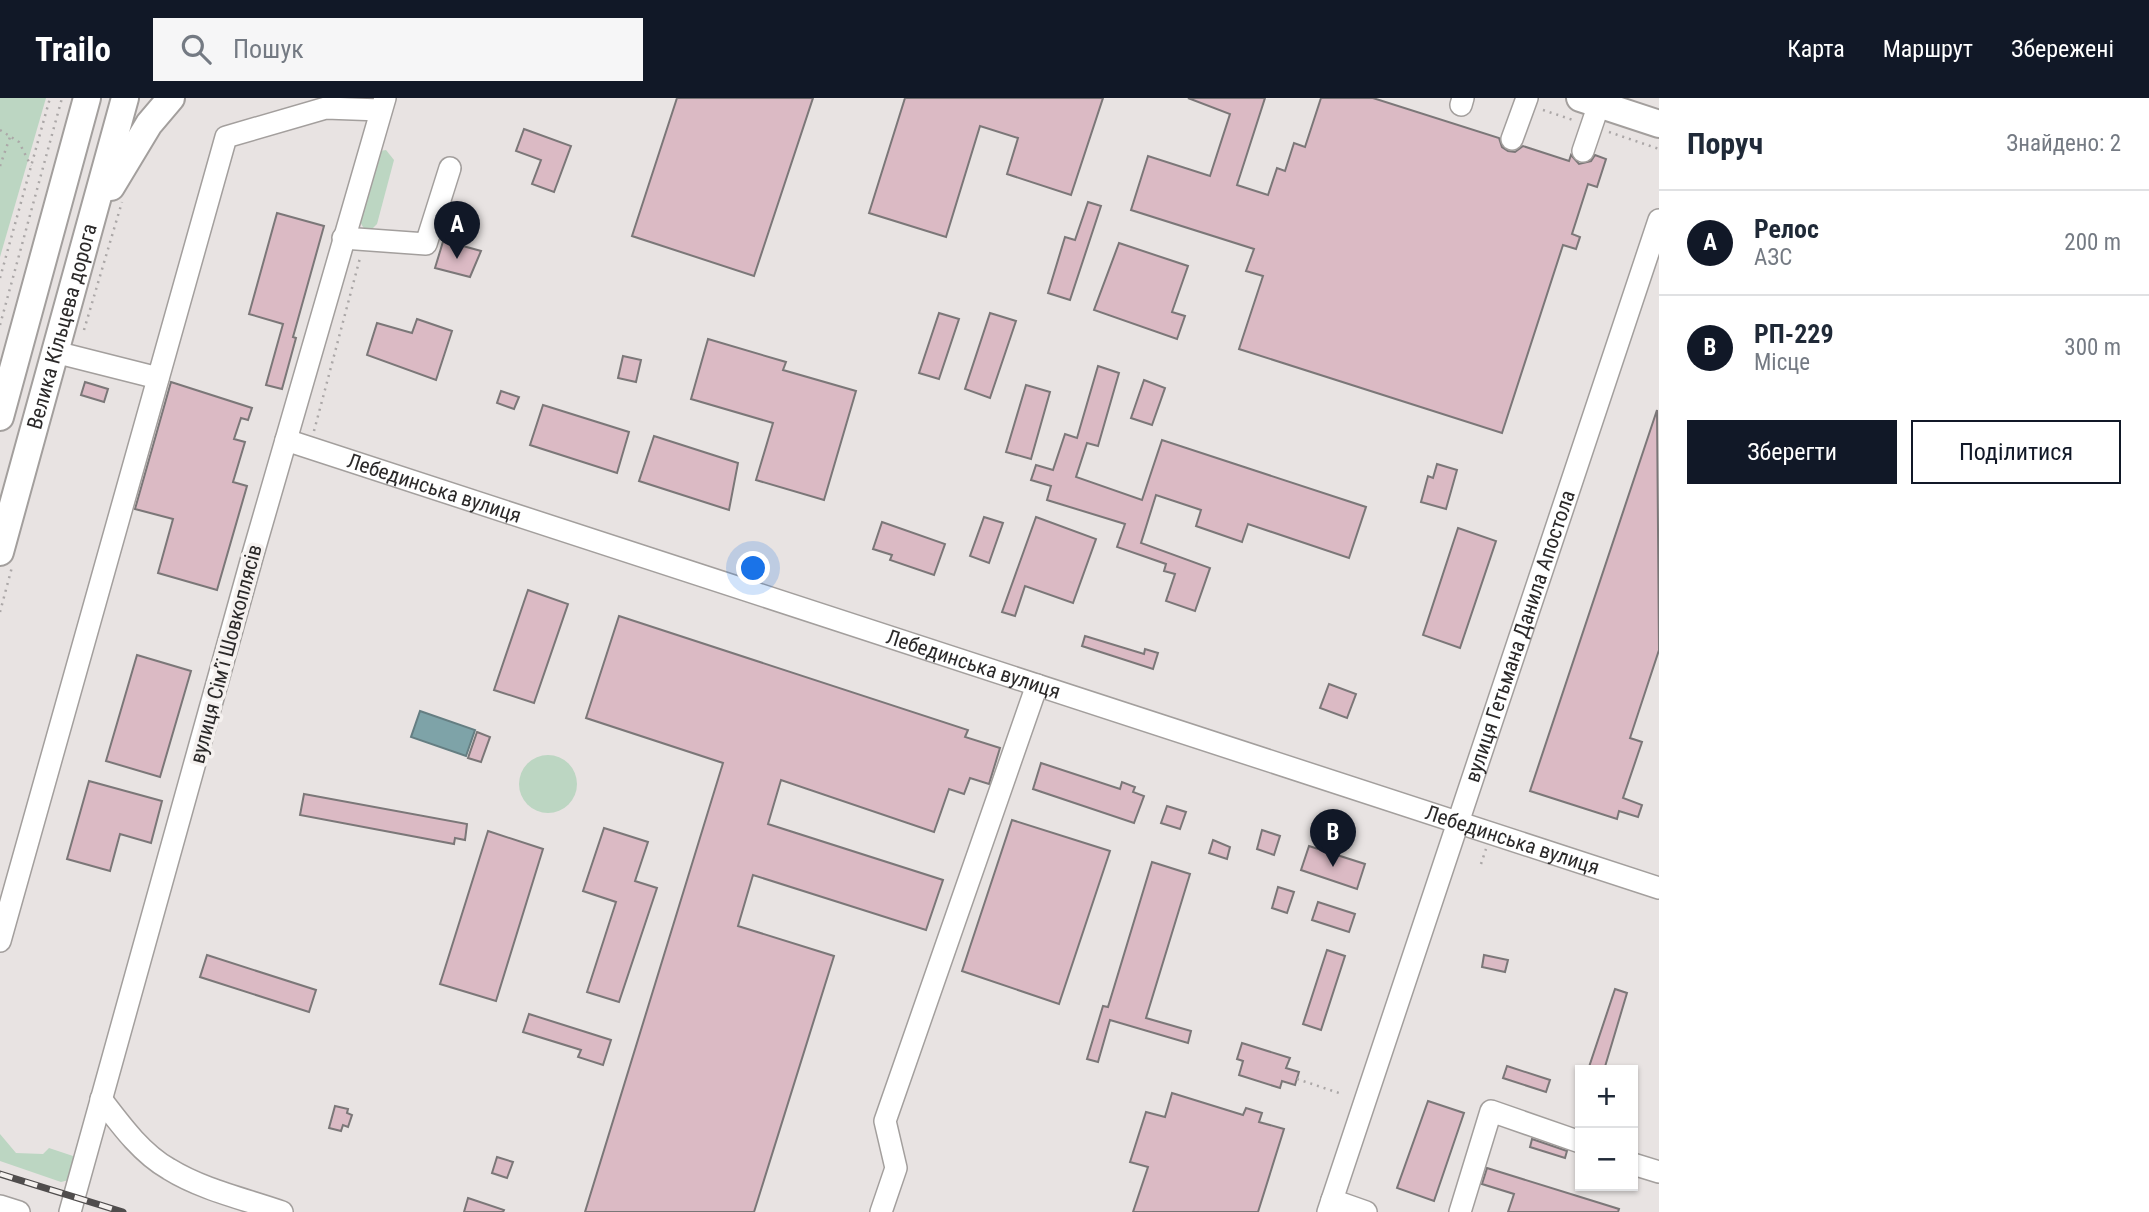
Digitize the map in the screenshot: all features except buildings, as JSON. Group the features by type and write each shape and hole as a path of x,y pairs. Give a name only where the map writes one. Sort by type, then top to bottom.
{"main road":[{"name":"Велика Кільцева дорога","path":"0,417 87,98"},
{"name":"Велика Кільцева дорога","path":"0,552 125,98"},
{"path":"89,229 128,156 149,124 171,98"},
{"path":"1590,101 1659,124"}],"street":[{"path":"1512,139 1527,98"},
{"path":"1583,151 1590,101"},
{"path":"0,941 226,137 326,108 383,104"},
{"name":"вулиця Сімʼї Шовкоплясів","path":"70,1212 383,104"},
{"path":"343,238 426,244 450,168"},
{"name":"вулиця Гетьмана Данила Апостола","path":"1330,1206 1659,220"},
{"path":"55,352 159,378"},
{"name":"Лебединська вулиця","path":"286,440 1659,888"},
{"path":"881,1212 896,1168 885,1121 1037,685"},
{"path":"101,1099 126,1132 168,1169 205,1186 282,1212"},
{"path":"1460,1212 1491,1111 1575,1140"},
{"path":"1638,1166 1659,1172"},
{"path":"0,1206 19,1212"},
{"path":"1330,1206 1366,1212"}],"path":[{"path":"0,278 50,98"},
{"path":"0,325 62,98"},
{"path":"0,130 19,142 31,167"},
{"path":"0,166 10,137"},
{"path":"314,431 350,305 364,239"},
{"path":"1481,863 1488,843"},
{"path":"1297,1079 1342,1094"}],"green space":[{"path":"0,98 46,98 0,257"},
{"path":"386,150 394,160 377,224 371,230 365,230 358,219 380,151"},
{"path":"542,755 554,755 569,763 577,778 577,790 569,805 554,813 542,813 527,805 519,790 519,778 527,763"},
{"path":"0,1134 16,1153 43,1154 49,1148 76,1157 69,1180 61,1182 0,1161"}],"water":[{"path":"420,711 475,730 466,756 411,737"}],"railway":[{"path":"0,1174 123,1212"}],"place":[{"name":"Релос","path":"457,259"},
{"name":"РП-229","path":"1333,867"}]}
